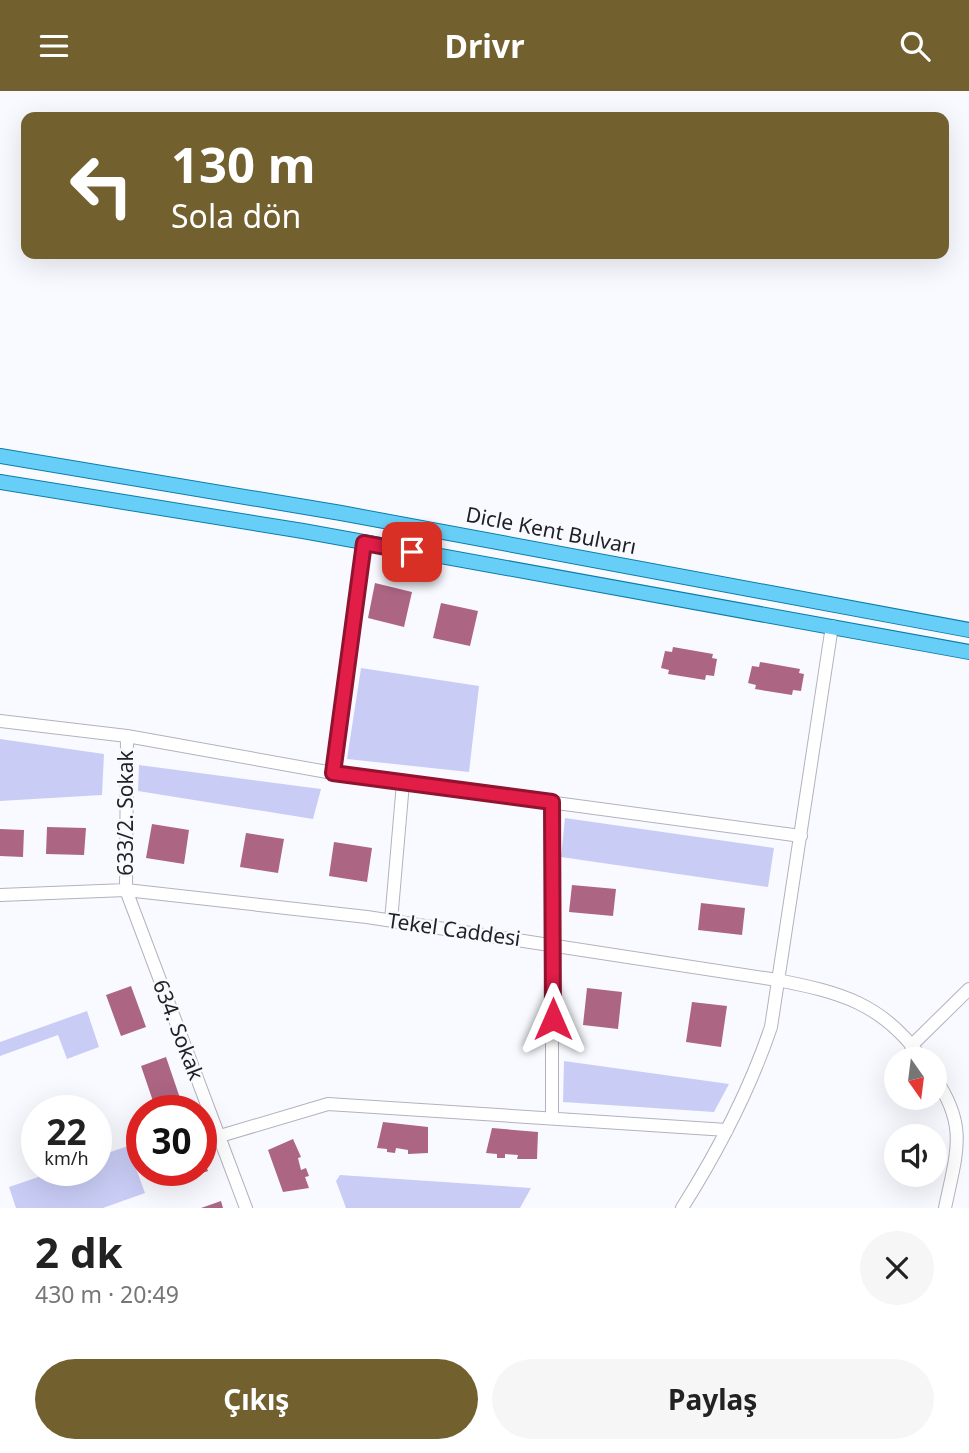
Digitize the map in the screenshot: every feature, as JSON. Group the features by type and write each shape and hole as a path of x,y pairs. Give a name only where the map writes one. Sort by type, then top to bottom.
{"main road":[{"name":"Dicle Kent Bulvarı","path":"0,456 341,513 969,630"},
{"name":"Dicle Kent Bulvarı","path":"0,482 364,543 969,652"}],"street":[{"path":"333,773 364,543"},
{"path":"682,1208 754,1077 771,1027 776,980 801,836 832,626"},
{"path":"0,721 127,736 333,773 801,836"},
{"name":"633/2. Sokak","path":"126,890 127,736"},
{"path":"391,921 403,783"},
{"path":"552,802 552,1118"},
{"name":"Tekel Caddesi","path":"0,895 126,890 391,921 776,980 834,991 887,1018 911,1046"},
{"name":"634. Sokak","path":"126,890 246,1208"},
{"path":"911,1046 969,989"},
{"path":"945,1208 957,1145 957,1119 947,1095"},
{"path":"220,1136 328,1104 727,1130"}],"shaded area":[{"path":"361,668 479,686 469,772 347,759"},
{"path":"0,739 104,754 102,795 0,801"},
{"path":"139,765 321,789 313,819 138,791"},
{"path":"565,818 774,848 768,887 561,857"},
{"path":"87,1011 99,1047 67,1059 58,1035 0,1056 0,1042"},
{"path":"564,1061 729,1084 714,1112 563,1102"},
{"path":"126,1147 126,1186 142,1186 145,1193 103,1208 16,1208 9,1187 21,1183 21,1186 112,1186 112,1152"},
{"path":"340,1175 531,1188 520,1208 346,1208 336,1181"}],"building":[{"path":"375,583 412,592 404,627 368,618"},
{"path":"441,603 478,611 470,646 433,638"},
{"path":"673,647 713,654 712,658 717,659 714,676 706,675 705,680 668,674 669,670 661,668 665,651 672,652"},
{"path":"760,662 800,669 799,673 804,674 801,691 793,690 792,695 755,689 756,685 748,683 752,666 759,667"},
{"path":"152,824 189,830 184,864 146,858"},
{"path":"47,827 86,828 84,855 46,854"},
{"path":"0,829 24,830 23,857 0,856"},
{"path":"246,833 284,839 278,873 240,867"},
{"path":"334,842 372,848 367,882 329,876"},
{"path":"572,885 616,889 613,916 569,912"},
{"path":"701,903 745,908 742,935 698,930"},
{"path":"131,986 146,1027 121,1036 106,995"},
{"path":"587,988 622,992 618,1029 583,1025"},
{"path":"692,1002 727,1006 721,1047 686,1042"},
{"path":"166,1057 179,1095 151,1095 141,1066"},
{"path":"383,1122 428,1127 428,1153 408,1154 408,1150 396,1148 395,1153 377,1148"},
{"path":"492,1128 538,1132 537,1159 517,1159 518,1155 505,1154 505,1158 497,1158 497,1154 486,1153"},
{"path":"293,1139 301,1157 298,1158 301,1170 306,1168 309,1176 305,1177 309,1188 283,1192 268,1150"},
{"path":"221,1201 223,1208 201,1208"}],"route":[{"path":"412,552 364,543 333,773 552,802 553,1019"}]}
